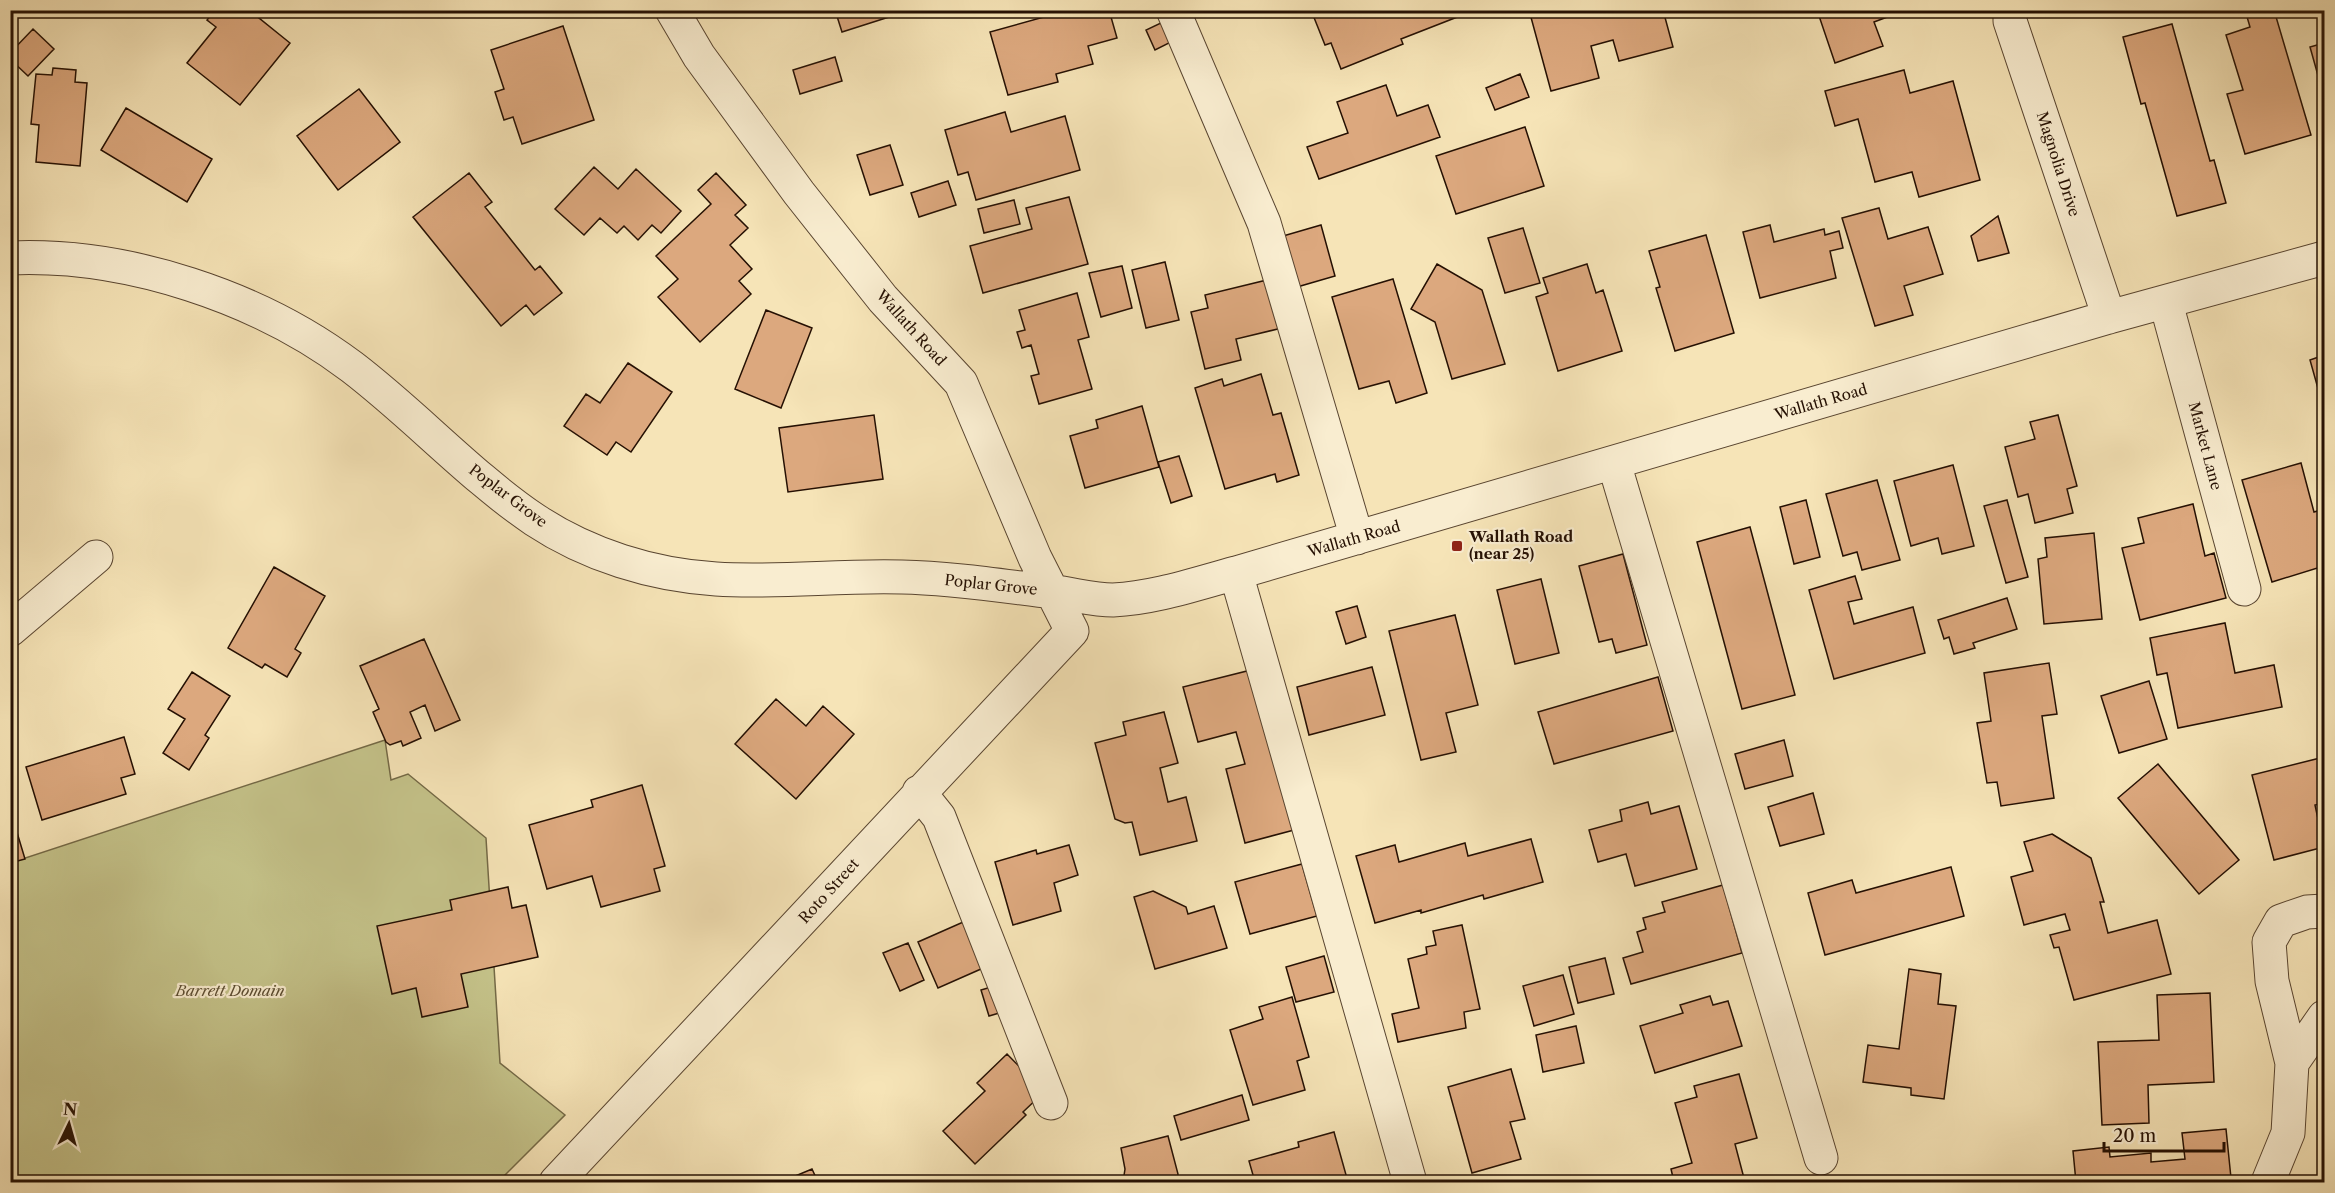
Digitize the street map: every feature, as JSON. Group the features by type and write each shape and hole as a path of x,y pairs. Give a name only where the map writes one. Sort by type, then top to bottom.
{"street":[{"name":"Wallath Road","path":"672,10 699,57 800,193 884,299 961,382 1035,558 1054,592 1111,600 1162,594 2109,317 2325,258"},
{"path":"1173,10 1264,223 1357,537"},
{"name":"Magnolia Drive","path":"2010,10 2010,21 2109,317"},
{"name":"Poplar Grove","path":"10,258 26,257 84,262 141,270 201,287 248,306 305,334 351,366 536,520 587,548 642,569 719,579 901,577 963,581 1054,592"},
{"name":"Market Lane","path":"2166,303 2244,589"},
{"path":"1614,463 1821,1158"},
{"path":"10,630 96,557"},
{"path":"1236,573 1410,1182"},
{"name":"Roto Street","path":"556,1182 1072,631 1054,592"},
{"path":"919,792 939,817 1051,1103"},
{"path":"2268,1182 2288,1133 2292,1063 2272,981 2268,942 2281,921 2307,912 2325,911"},
{"path":"2292,1063 2325,1017"}],"green space":[{"name":"Barrett Domain","path":"385,740 391,780 408,774 486,838 500,1063 565,1115 498,1182 11,1182 10,863"}],"building":[{"path":"215,10 249,10 290,43 240,105 187,63 216,27 207,20"},
{"path":"535,10 561,10 537,17"},
{"path":"835,10 911,10 842,32"},
{"path":"1069,10 1109,10 1117,38 1088,46 1093,64 1056,74 1058,82 1008,95 990,32"},
{"path":"1311,10 1463,10 1465,14 1401,39 1403,44 1341,69 1331,43 1325,45"},
{"path":"1529,10 1663,10 1673,47 1619,61 1613,40 1591,46 1599,78 1551,91"},
{"path":"1817,10 1906,10 1874,22 1883,46 1835,63"},
{"path":"2245,10 2274,10 2311,135 2245,154 2227,94 2243,90 2226,35 2250,27"},
{"path":"1165,21 1173,41 1155,50 1146,30"},
{"path":"2172,24 2210,161 2214,160 2226,203 2177,216 2145,103 2141,104 2123,37"},
{"path":"563,26 594,120 522,144 513,117 504,120 495,92 504,89 491,50"},
{"path":"33,29 54,49 28,76 10,59 10,53"},
{"path":"2324,43 2324,97 2310,47"},
{"path":"835,57 842,81 800,94 793,70"},
{"path":"53,68 76,70 75,82 87,83 80,166 36,162 39,125 31,124 36,74 52,75"},
{"path":"1904,70 1910,93 1953,81 1980,180 1919,197 1912,172 1875,182 1858,119 1835,126 1825,91"},
{"path":"1520,74 1529,97 1495,110 1486,88"},
{"path":"1386,85 1397,116 1428,105 1440,137 1319,179 1307,147 1348,133 1337,102"},
{"path":"359,89 400,142 338,190 297,136"},
{"path":"126,108 212,159 187,202 101,150"},
{"path":"1005,112 1011,132 1065,116 1080,170 976,200 968,172 958,175 945,130"},
{"path":"1525,127 1544,186 1456,214 1436,156"},
{"path":"890,145 903,185 870,195 857,155"},
{"path":"594,167 618,189 636,169 681,211 661,233 652,225 638,240 624,226 617,233 600,218 584,235 555,209"},
{"path":"469,173 492,202 485,207 535,270 540,266 562,293 534,315 526,305 501,326 413,217"},
{"path":"716,173 746,205 735,215 748,228 730,245 752,269 739,281 751,294 700,342 658,297 678,279 656,256 711,204 698,190"},
{"path":"948,181 956,205 919,217 911,193"},
{"path":"1069,197 1088,264 983,293 970,246 1032,229 1026,208"},
{"path":"1014,200 1020,224 984,233 978,209"},
{"path":"1879,208 1888,239 1928,227 1943,274 1904,286 1913,315 1875,326 1842,218"},
{"path":"1998,216 2009,253 1978,261 1971,236"},
{"path":"1321,225 1335,276 1297,287 1283,236"},
{"path":"1770,225 1774,242 1824,229 1825,235 1839,231 1843,248 1830,251 1836,278 1760,298 1743,232"},
{"path":"1523,228 1540,283 1505,293 1488,238"},
{"path":"1706,235 1734,333 1675,351 1656,288 1660,287 1649,251"},
{"path":"1165,262 1179,320 1146,328 1132,270"},
{"path":"1437,264 1482,290 1505,364 1452,379 1435,322 1411,309"},
{"path":"1587,264 1596,293 1603,290 1622,351 1558,371 1536,297 1548,293 1543,278"},
{"path":"1122,266 1132,308 1101,317 1089,273"},
{"path":"1271,279 1282,328 1236,339 1241,360 1205,369 1191,312 1208,308 1205,295"},
{"path":"1393,279 1427,393 1396,403 1389,381 1359,389 1332,297"},
{"path":"1077,293 1089,337 1078,340 1092,389 1039,404 1031,376 1039,374 1031,345 1022,348 1017,332 1025,330 1019,310"},
{"path":"766,310 812,328 781,408 735,389"},
{"path":"2324,355 2324,410 2310,360"},
{"path":"628,363 672,392 631,452 616,442 607,455 564,426 586,394 600,403"},
{"path":"1261,374 1273,415 1281,413 1299,475 1277,482 1275,474 1225,489 1195,388 1222,379 1224,386"},
{"path":"1142,406 1159,467 1085,488 1070,436 1098,428 1096,420"},
{"path":"874,415 883,479 788,492 779,428"},
{"path":"2058,415 2077,486 2067,489 2073,513 2035,523 2028,494 2018,497 2005,447 2035,439 2030,422"},
{"path":"1179,456 1192,496 1171,503 1158,462"},
{"path":"2301,463 2314,512 2324,509 2324,566 2272,582 2242,480"},
{"path":"1953,465 1974,546 1942,554 1938,538 1911,546 1894,481"},
{"path":"1877,480 1900,560 1862,570 1857,552 1843,556 1826,494"},
{"path":"1806,500 1820,557 1794,564 1780,507"},
{"path":"2007,500 2028,577 2006,583 1984,506"},
{"path":"2193,504 2205,556 2214,553 2226,598 2140,620 2122,548 2144,543 2138,518"},
{"path":"1750,527 1795,695 1742,709 1697,542"},
{"path":"2094,533 2102,619 2044,624 2038,559 2047,557 2045,538"},
{"path":"1623,554 1647,645 1616,653 1612,639 1599,642 1579,566"},
{"path":"274,567 325,596 295,649 301,653 287,677 265,664 262,668 228,648"},
{"path":"1855,576 1862,599 1848,602 1854,624 1913,607 1925,653 1834,679 1809,590"},
{"path":"1541,579 1559,653 1515,664 1497,590"},
{"path":"2007,598 2017,629 1973,643 1975,648 1954,654 1949,637 1944,639 1938,620"},
{"path":"1357,606 1366,637 1346,644 1336,612"},
{"path":"1455,615 1478,705 1446,713 1456,752 1421,760 1389,631"},
{"path":"2225,623 2235,673 2274,665 2282,707 2178,728 2167,673 2157,675 2150,638"},
{"path":"424,639 460,720 435,731 425,705 410,712 421,738 403,746 401,741 390,745 386,742 373,712 379,709 360,666"},
{"path":"2049,663 2057,714 2042,716 2054,798 2001,806 1997,782 1987,783 1977,723 1991,721 1984,673"},
{"path":"1372,667 1385,715 1309,735 1297,687"},
{"path":"1255,669 1298,829 1245,843 1226,769 1245,764 1236,732 1198,742 1183,687"},
{"path":"192,672 230,696 205,735 209,738 189,770 163,753 185,719 168,709"},
{"path":"1658,677 1673,731 1554,764 1538,712"},
{"path":"2149,681 2167,739 2119,753 2101,696"},
{"path":"776,699 806,726 823,706 854,734 796,799 735,744"},
{"path":"1164,712 1178,763 1160,768 1168,802 1186,797 1197,841 1140,855 1132,822 1125,823 1115,819 1095,743 1126,735 1123,722"},
{"path":"124,737 135,774 121,778 126,794 42,820 26,767"},
{"path":"1784,740 1793,776 1745,789 1735,754"},
{"path":"2324,757 2324,803 2315,805 2324,847 2274,860 2252,775"},
{"path":"2158,764 2239,860 2199,894 2118,798"},
{"path":"642,785 665,866 654,869 660,891 601,907 592,876 547,889 529,825 593,807 591,800"},
{"path":"1813,793 1824,834 1780,846 1768,807"},
{"path":"1648,802 1651,814 1679,806 1697,869 1635,886 1626,854 1598,862 1589,830 1622,821 1620,810"},
{"path":"10,809 25,859 10,863"},
{"path":"2052,834 2091,858 2104,902 2100,902 2108,933 2157,920 2171,974 2074,1000 2059,947 2054,948 2050,935 2070,930 2065,914 2024,925 2011,877 2033,871 2024,842"},
{"path":"1531,839 1543,882 1484,899 1483,895 1421,913 1421,910 1375,923 1356,856 1395,845 1399,862 1465,843 1468,856"},
{"path":"1069,845 1078,875 1054,883 1061,911 1013,925 995,862 1036,850 1037,854"},
{"path":"1302,864 1317,916 1250,934 1235,882"},
{"path":"1951,867 1964,916 1825,955 1808,893 1852,880 1856,893"},
{"path":"1723,885 1742,953 1631,984 1623,958 1643,952 1637,932 1646,929 1643,918 1665,912 1662,902"},
{"path":"508,887 512,908 526,905 538,957 461,974 468,1007 422,1017 416,988 392,994 377,926 452,910 450,900"},
{"path":"1153,891 1186,907 1188,914 1214,906 1227,948 1155,969 1134,897"},
{"path":"970,919 990,965 938,988 918,942"},
{"path":"1462,925 1480,1009 1464,1012 1466,1028 1398,1042 1392,1014 1419,1008 1408,959 1427,954 1426,947 1436,945 1433,931"},
{"path":"908,943 924,980 900,991 883,953"},
{"path":"1324,956 1334,992 1296,1002 1286,967"},
{"path":"1605,958 1614,994 1578,1003 1569,967"},
{"path":"1909,969 1941,974 1938,1004 1956,1006 1944,1099 1911,1095 1911,1088 1863,1082 1868,1045 1899,1049"},
{"path":"1563,975 1574,1014 1534,1026 1523,986"},
{"path":"998,985 1006,1011 989,1016 981,990"},
{"path":"2210,993 2214,1082 2148,1085 2149,1123 2102,1125 2098,1042 2159,1040 2157,995"},
{"path":"1710,996 1713,1005 1728,1001 1742,1046 1655,1073 1640,1026 1683,1013 1680,1005"},
{"path":"1292,997 1309,1057 1297,1061 1305,1090 1253,1105 1230,1030 1263,1019 1259,1007"},
{"path":"1576,1026 1584,1063 1543,1072 1536,1035"},
{"path":"1007,1054 1044,1092 1023,1112 1026,1115 975,1164 943,1131 985,1091 977,1083"},
{"path":"1511,1069 1525,1119 1510,1122 1521,1159 1472,1173 1448,1087"},
{"path":"1739,1074 1757,1138 1735,1144 1745,1182 1674,1182 1671,1169 1692,1163 1675,1103 1697,1097 1694,1086"},
{"path":"1242,1095 1249,1120 1181,1140 1174,1116"},
{"path":"2226,1129 2231,1178 2207,1180 2208,1182 2076,1182 2073,1151 2109,1147 2110,1157 2151,1153 2151,1162 2185,1159 2182,1133"},
{"path":"1334,1132 1348,1182 1255,1182 1249,1161 1299,1147 1298,1142"},
{"path":"1168,1136 1178,1174 1177,1182 1123,1182 1125,1169 1121,1148"},
{"path":"812,1169 818,1182 781,1182"}],"place":[{"name":"Wallath Road (near 25)","path":"1457,546"}]}
